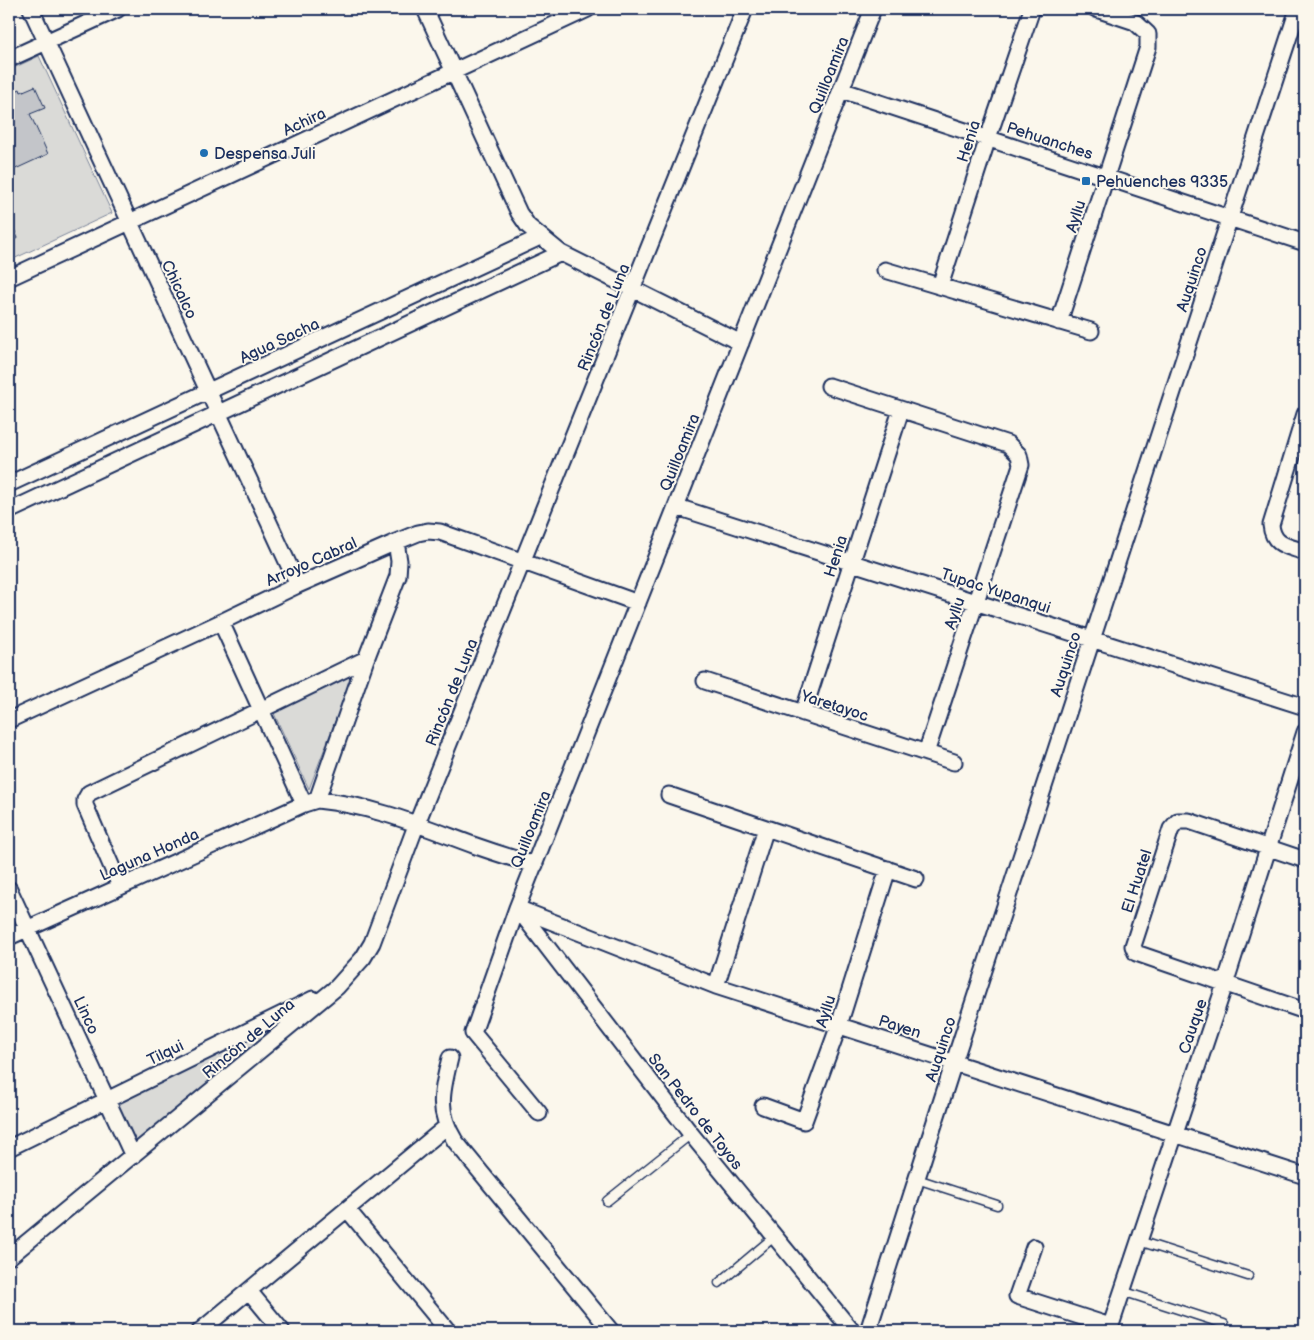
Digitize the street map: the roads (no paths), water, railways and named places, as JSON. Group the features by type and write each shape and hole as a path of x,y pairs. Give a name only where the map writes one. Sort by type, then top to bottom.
{"street":[{"name":"Chicalco","path":"32,9 298,585"},
{"path":"9,59 118,9"},
{"path":"425,9 519,213 528,226 561,253 741,343"},
{"name":"Achira","path":"9,278 588,9"},
{"name":"Rincón de Luna","path":"9,1257 337,987 363,958 372,943 417,823 745,9"},
{"name":"Quilloamira","path":"539,1113 473,1033 517,908 873,9"},
{"name":"Henia","path":"940,286 1032,9"},
{"name":"Ayllu","path":"1059,322 1148,47 1148,34 1135,22 1096,9"},
{"name":"Auquinco","path":"868,1331 1298,9"},
{"name":"Pehuanches","path":"841,90 1305,243"},
{"name":"Agua Sacha","path":"9,484 540,237"},
{"path":"9,511 561,253"},
{"path":"885,270 1091,331"},
{"path":"829,386 901,410"},
{"name":"Henia","path":"803,713 901,410"},
{"name":"Ayllu","path":"901,410 1008,444 1019,455 1021,465 926,753"},
{"path":"1305,414 1271,525 1272,536 1278,543 1305,552"},
{"name":"Tupac Yupanqui","path":"676,507 1305,707"},
{"name":"Arroyo Cabral","path":"9,720 298,585 396,542 428,532 440,532 638,603"},
{"path":"311,802 398,576 399,561 396,542"},
{"path":"221,622 261,710 311,802"},
{"path":"120,886 85,806 88,792 366,659"},
{"name":"Yaretayoc","path":"705,681 954,762"},
{"name":"Cauque","path":"1110,1329 1305,732"},
{"path":"670,795 916,878"},
{"name":"Laguna Honda","path":"9,937 311,802 341,802 417,823 477,846 535,865"},
{"name":"El Huatel","path":"1224,984 1136,953 1133,946 1171,829 1178,821 1189,821 1267,847"},
{"path":"716,986 766,828"},
{"path":"1267,847 1305,860"},
{"name":"Ayllu","path":"763,1106 804,1121 839,1025 888,869"},
{"name":"Linco","path":"9,889 133,1156"},
{"name":"Payen","path":"517,908 716,986 1305,1176"},
{"name":"San Pedro de Toyos","path":"517,908 691,1134 852,1331"},
{"path":"1224,984 1305,1011"},
{"name":"Tilqui","path":"9,1148 337,987"},
{"path":"450,1058 443,1088 442,1110 446,1127 455,1141 611,1331"},
{"path":"200,1331 446,1127"},
{"path":"347,1209 448,1331"},
{"path":"1034,1247 1017,1296 1110,1329"},
{"path":"249,1291 282,1331"}],"lane":[{"path":"607,1201 691,1134"},
{"path":"917,1180 998,1205"},
{"path":"718,1283 775,1236"},
{"path":"1138,1241 1248,1276"},
{"path":"1122,1291 1224,1324"}],"place":[{"name":"Despensa Juli","path":"204,153"},
{"name":"Pehuenches 9335","path":"1086,181"}]}
